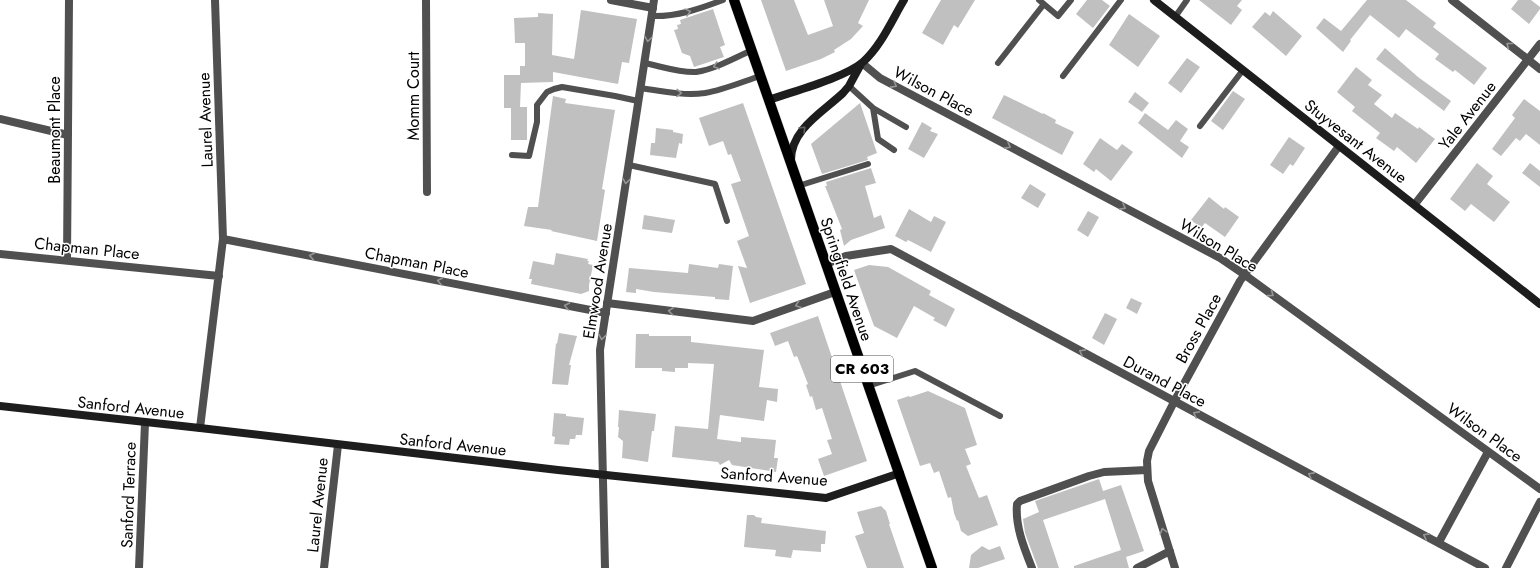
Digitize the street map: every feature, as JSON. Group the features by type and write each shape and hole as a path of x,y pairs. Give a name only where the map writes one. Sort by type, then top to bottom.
{"main road":[{"name":"Springfield Avenue","path":"734,0 932,568"},
{"path":"791,164 793,144 798,133 849,86 862,63 875,48 904,0"},
{"name":"Stuyvesant Avenue","path":"1154,0 1415,204 1540,304"},
{"path":"769,100 836,76 862,63"},
{"name":"Sanford Avenue","path":"0,406 338,445 826,498 900,474"}],"street":[{"name":"Beaumont Place","path":"67,260 69,0"},
{"name":"Laurel Avenue","path":"215,0 223,239 219,276"},
{"name":"Momm Court","path":"426,0 427,192"},
{"path":"611,0 653,8"},
{"path":"1452,0 1540,69"},
{"name":"Elmwood Avenue","path":"605,568 600,350 653,8"},
{"name":"Yale Avenue","path":"1415,204 1540,44"},
{"name":"Wilson Place","path":"862,63 880,78 1220,258 1540,489"},
{"path":"0,119 68,135"},
{"name":"Bross Place","path":"1176,568 1150,491 1147,470 1149,451 1174,402 1245,275 1339,146"},
{"name":"Chapman Place","path":"223,239 606,313"},
{"name":"Durand Place","path":"826,264 846,256 891,249 1485,568"},
{"name":"Chapman Place","path":"0,254 219,276"},
{"path":"200,428 219,276"},
{"path":"607,303 753,321 835,292"},
{"name":"Sanford Terrace","path":"139,568 145,423"},
{"name":"Laurel Avenue","path":"324,568 338,445"},
{"path":"1439,542 1488,452"},
{"path":"1032,568 1020,538 1017,511 1017,504 1020,501 1082,478 1104,472 1147,470"},
{"path":"1506,568 1540,502"},
{"path":"1136,568 1170,551"}],"lane":[{"path":"653,8 673,16 723,0"},
{"path":"998,63 1042,2 1058,16 1071,0"},
{"path":"1063,76 1121,0"},
{"path":"1176,17 1187,0"},
{"path":"644,63 676,70 696,72 718,65 752,50"},
{"path":"1200,126 1243,70"},
{"path":"640,88 666,92 704,93 760,76"},
{"path":"849,86 873,108 906,127"},
{"path":"512,154 529,156 537,122 537,106 547,92 554,89 562,87 638,101"},
{"path":"873,108 878,139 894,150"},
{"path":"798,186 868,164"},
{"path":"629,165 715,184 726,221"},
{"path":"868,386 915,371 1000,416"}],"building":[{"path":"761,0 794,0 808,35 833,26 824,0 869,0 858,23 863,26 851,39 834,50 835,52 821,59 786,71"},
{"path":"941,0 975,0 958,28 954,25 943,45 922,33"},
{"path":"1087,0 1102,0 1110,6 1093,28 1076,14"},
{"path":"1199,0 1242,0 1237,6 1242,10 1231,25"},
{"path":"1367,0 1406,0 1436,23 1433,27 1487,68 1474,85 1455,70 1453,72 1435,59 1439,54 1406,29 1399,38 1370,15 1350,40 1351,41 1343,52 1316,28 1324,18 1341,31"},
{"path":"1518,0 1531,0 1540,7 1529,24 1511,9"},
{"path":"713,9 725,45 720,47 724,57 694,67 690,56 682,53 674,30 678,29 677,25 681,24 680,20"},
{"path":"581,10 637,19 629,63 622,62 618,84 553,72 553,82 521,83 520,107 527,107 527,140 511,140 511,108 504,108 504,75 520,75 520,66 525,66 525,43 515,43 514,18 538,17 538,13 553,14 552,55 574,59"},
{"path":"1273,11 1302,36 1286,56 1252,27 1265,12 1270,16"},
{"path":"1129,14 1160,36 1138,67 1109,45"},
{"path":"1385,48 1418,77 1451,101 1444,111 1376,59"},
{"path":"1187,58 1200,67 1181,93 1168,83"},
{"path":"1356,67 1372,80 1368,85 1382,95 1374,104 1392,118 1395,113 1418,129 1419,127 1435,139 1416,163 1397,147 1394,151 1376,138 1380,133 1352,111 1355,107 1337,92"},
{"path":"1233,91 1245,99 1223,130 1211,121"},
{"path":"1135,92 1149,103 1142,112 1128,102"},
{"path":"1004,95 1043,113 1056,120 1055,123 1074,132 1062,155 992,118"},
{"path":"553,96 566,99 565,103 615,110 602,189 605,190 597,241 551,231 552,230 524,226 528,207 538,207"},
{"path":"1524,99 1540,111 1540,145 1526,134 1520,141 1516,138 1501,156 1492,149 1515,118 1512,115"},
{"path":"743,103 806,284 750,303 738,266 747,268 737,241 749,236 731,184 741,181 731,154 728,155 723,141 709,146 699,118"},
{"path":"860,103 877,153 867,157 868,160 822,174 811,144"},
{"path":"1145,113 1168,130 1176,120 1188,129 1180,141 1189,147 1182,158 1138,123"},
{"path":"922,122 932,128 930,131 938,134 924,158 908,149"},
{"path":"656,128 673,130 673,132 683,134 682,144 679,143 676,158 650,155 651,143 655,143"},
{"path":"1289,137 1305,148 1293,166 1290,164 1283,174 1270,165"},
{"path":"1100,138 1117,150 1122,144 1133,152 1111,181 1096,169 1094,172 1083,164"},
{"path":"1477,163 1493,176 1487,184 1510,202 1494,222 1471,204 1465,211 1450,199"},
{"path":"1530,163 1540,171 1540,187 1522,173"},
{"path":"871,168 876,183 865,186 874,218 881,215 885,228 851,240 844,246 840,230 842,229 825,186 827,186 826,182"},
{"path":"1030,184 1046,194 1038,208 1021,198"},
{"path":"1209,197 1224,209 1225,207 1239,217 1225,237 1205,223 1201,228 1191,220"},
{"path":"909,209 931,222 934,216 946,222 931,252 908,240 906,242 895,236"},
{"path":"1088,211 1099,217 1088,237 1077,230"},
{"path":"644,215 675,220 672,233 642,229"},
{"path":"556,253 588,259 588,264 593,265 589,291 581,294 531,284 532,279 529,279 533,261 554,265"},
{"path":"689,264 718,268 719,264 733,266 729,300 715,299 715,297 636,289 636,293 626,292 629,268 688,273"},
{"path":"869,265 888,267 931,291 929,295 955,309 946,327 933,320 935,318 914,306 897,338 874,326 854,270"},
{"path":"1131,298 1142,303 1137,314 1126,308"},
{"path":"1105,313 1117,319 1104,345 1092,338"},
{"path":"818,316 867,461 824,476 818,459 832,454 827,440 832,439 822,408 816,410 812,396 810,397 806,385 808,384 797,356 794,357 788,341 775,346 770,333"},
{"path":"559,333 577,336 569,365 571,365 568,385 552,384 556,343 557,344"},
{"path":"636,334 649,334 649,336 691,336 691,342 764,350 759,387 778,389 777,402 767,400 764,421 720,415 717,439 741,442 741,437 776,440 774,458 778,458 776,472 732,465 729,460 720,465 718,462 672,457 675,426 708,429 714,364 688,363 688,368 675,368 675,372 662,371 662,368 635,368"},
{"path":"928,391 965,408 977,445 965,449 971,464 966,466 979,498 987,495 998,525 968,536 961,531 954,513 951,497 948,498 939,471 934,473 930,463 920,466 897,400"},
{"path":"619,410 656,414 648,462 622,458 623,441 618,437"},
{"path":"554,413 584,418 582,435 576,435 575,439 570,439 569,445 554,444 555,437 552,436"},
{"path":"1099,479 1103,491 1121,485 1144,551 1126,557 1129,568 1074,568 1074,566 1121,550 1105,499 1043,520 1059,568 1038,568 1025,533 1023,519 1039,512 1035,501"},
{"path":"881,506 886,511 904,568 867,568 855,536 864,533 857,512"},
{"path":"747,515 754,515 762,518 761,523 826,531 825,544 821,544 821,552 793,550 791,558 775,556 776,550 744,547"},
{"path":"982,546 989,550 1000,546 1005,559 978,568 969,568 971,555"}]}
